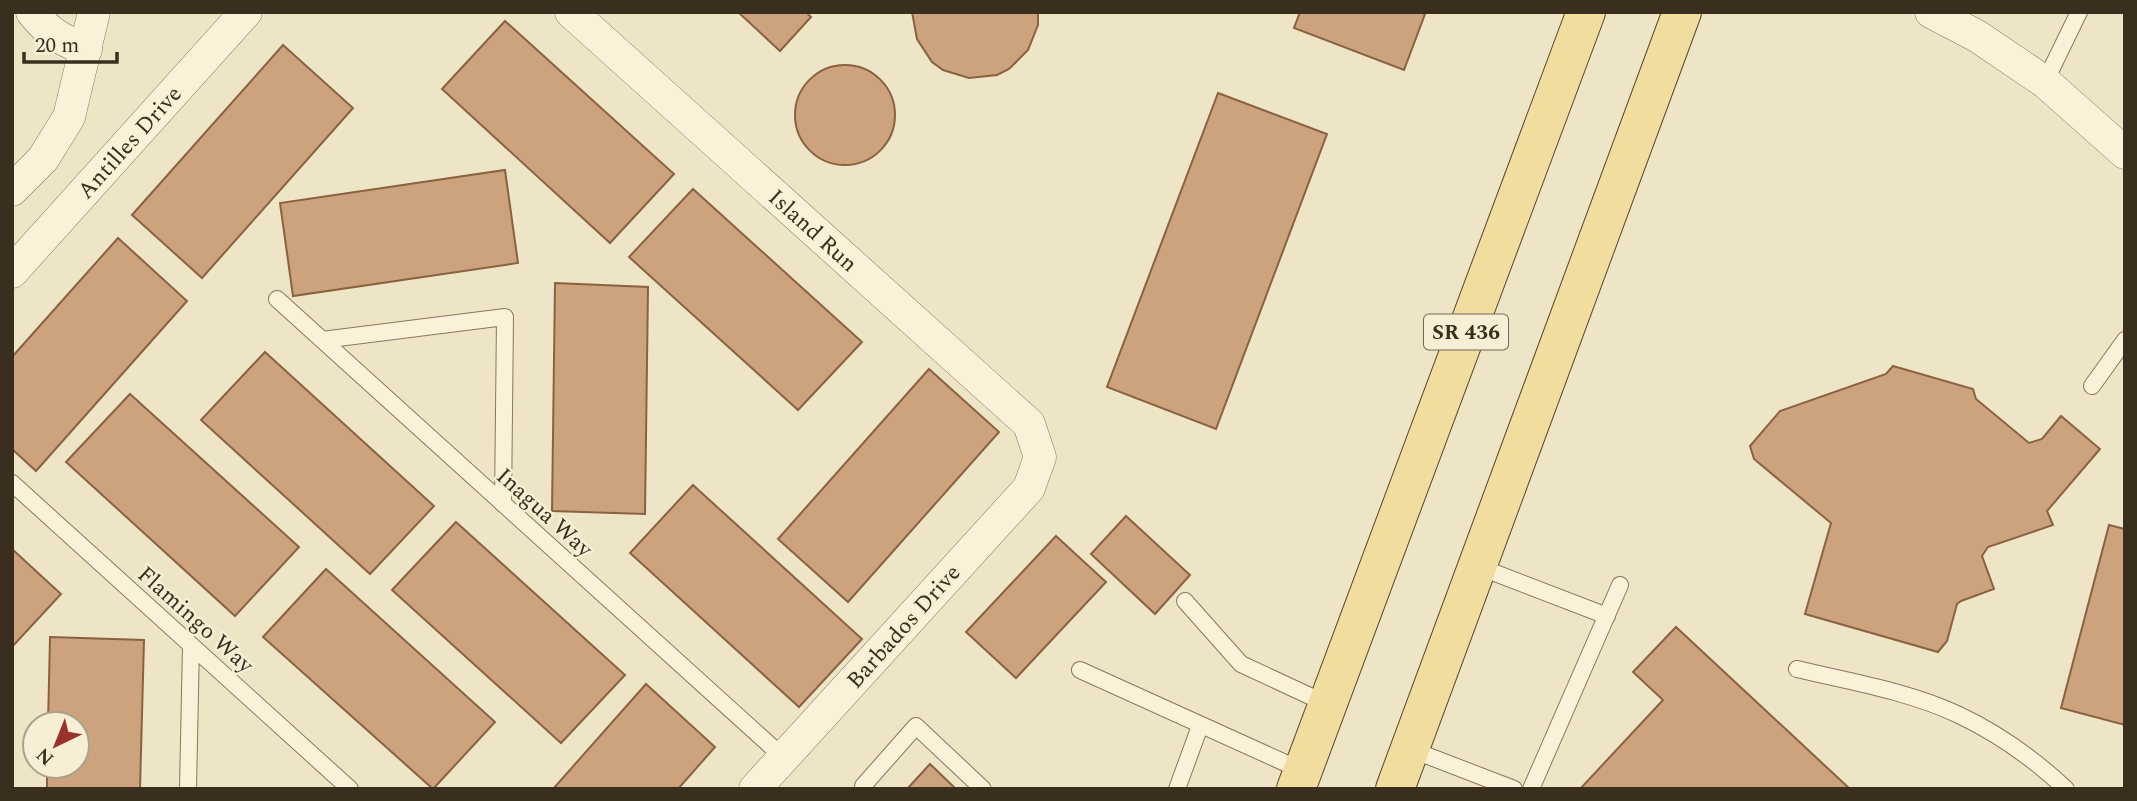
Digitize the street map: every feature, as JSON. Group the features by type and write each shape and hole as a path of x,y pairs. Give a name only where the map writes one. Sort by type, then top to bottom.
{"main road":[{"name":"SR 436","path":"1299,780 1586,12"},
{"path":"1648,104 1657,12"},
{"path":"1395,789 1682,12"}],"street":[{"path":"32,12 43,26 62,41 86,49"},
{"path":"12,190 43,159 69,117 94,12"},
{"name":"Antilles Drive","path":"12,272 246,12"},
{"name":"Island Run","path":"570,12 1029,424 1040,457"},
{"path":"1931,12 1977,36 2045,82 2125,153"},
{"name":"Barbados Drive","path":"755,789 1029,488 1040,457"}],"lane":[{"path":"2045,82 2080,12"},
{"name":"Inagua Way","path":"277,299 783,757"},
{"path":"322,340 505,317 503,504"},
{"path":"2092,386 2125,340"},
{"name":"Flamingo Way","path":"12,483 350,789"},
{"path":"1477,566 1606,616"},
{"path":"1531,789 1620,585"},
{"path":"1185,601 1241,664 1327,704"},
{"path":"188,789 191,645"},
{"path":"1797,669 1897,692 1958,715 2001,739 2066,789"},
{"path":"1080,670 1200,726 1299,780"},
{"path":"863,786 916,726 983,789"},
{"path":"1177,789 1200,726"},
{"path":"1409,749 1514,789"}],"building":[{"path":"738,12 806,12 811,17 780,51"},
{"path":"912,12 1038,12 1038,25 1028,50 1009,69 997,75 969,78 943,70 932,62 917,39"},
{"path":"1300,12 1425,14 1404,70 1294,28"},
{"path":"505,21 674,174 610,243 442,89"},
{"path":"283,45 353,108 202,278 132,215"},
{"path":"845,65 864,69 881,79 891,96 895,115 891,134 881,151 864,161 845,165 826,161 809,151 799,134 795,115 799,96 809,79 826,69"},
{"path":"1218,93 1327,134 1216,429 1107,387"},
{"path":"505,170 518,263 293,296 280,203"},
{"path":"693,189 862,342 798,410 629,257"},
{"path":"118,238 187,301 36,471 12,449 12,357"},
{"path":"555,283 648,287 645,514 552,511"},
{"path":"265,352 434,506 370,574 201,420"},
{"path":"1893,366 1973,389 1976,399 2029,443 2042,439 2061,416 2100,449 2047,511 2053,525 1988,547 1982,556 1994,589 1957,604 1947,641 1938,652 1805,614 1831,523 1754,459 1750,446 1780,411 1886,374"},
{"path":"929,369 999,432 848,602 778,539"},
{"path":"130,394 299,547 235,616 66,462"},
{"path":"693,485 862,639 799,707 630,553"},
{"path":"1126,516 1190,575 1155,614 1091,554"},
{"path":"456,522 625,675 561,743 392,590"},
{"path":"2109,525 2125,529 2125,725 2061,708"},
{"path":"1056,536 1106,582 1016,678 966,632"},
{"path":"12,549 61,594 12,647"},
{"path":"326,569 495,722 433,789 263,637"},
{"path":"1676,627 1850,789 1580,789 1663,700 1633,672"},
{"path":"50,637 144,640 140,789 47,789 47,780 91,780 91,710 48,710"},
{"path":"646,684 715,747 678,789 553,789"},
{"path":"930,764 956,789 907,789"}]}
